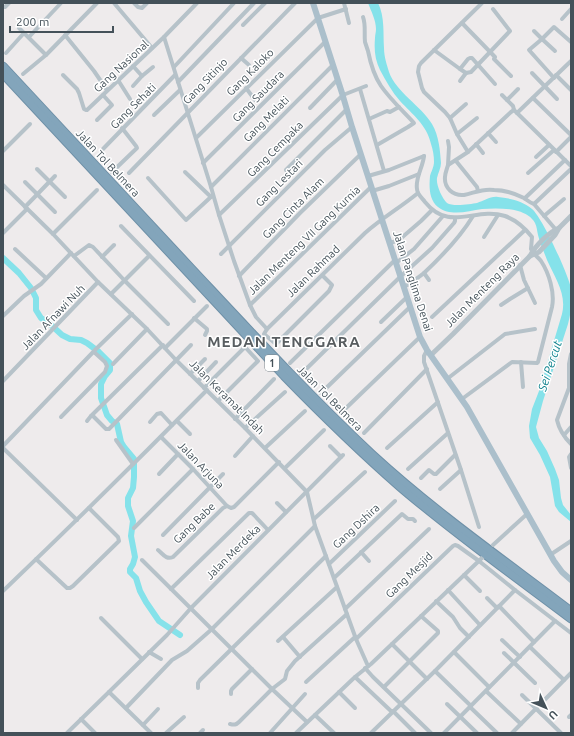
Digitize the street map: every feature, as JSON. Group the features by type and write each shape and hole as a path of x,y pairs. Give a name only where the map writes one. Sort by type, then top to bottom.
{"highway":[{"name":"Jalan Tol Belmera","path":"3,66 325,410 373,455 436,508 571,611"},
{"name":"Jalan Tol Belmera","path":"3,74 284,376 316,408 400,487 442,521 571,619"}],"main road":[{"name":"Jalan Panglima Denai","path":"313,3 420,337 429,353 462,399 550,555 562,572 571,580"}],"street":[{"path":"5,7 9,3"},
{"path":"29,37 61,3"},
{"path":"23,74 46,55 96,3"},
{"path":"114,3 152,48"},
{"path":"134,3 142,8 146,3"},
{"name":"Gang Nasional","path":"63,75 79,93 84,109 86,110 164,37 197,3"},
{"path":"174,67 234,3"},
{"path":"178,82 254,3"},
{"path":"243,25 265,3"},
{"name":"Gang Sitinjo","path":"129,173 295,3"},
{"path":"344,3 349,23"},
{"path":"468,152 457,134 450,118 424,92 418,72 419,66 482,3"},
{"path":"318,18 346,9"},
{"path":"460,81 466,73 471,72 510,31 493,9"},
{"path":"562,18 571,9"},
{"path":"363,17 365,23 365,42 370,60 381,86 414,123 376,145"},
{"name":"Gang Kaloko","path":"196,138 318,18"},
{"path":"462,23 511,76"},
{"path":"571,42 554,27 530,50 555,77 571,90"},
{"path":"19,28 46,55"},
{"path":"534,31 555,51"},
{"path":"6,53 24,33"},
{"path":"64,35 94,71 107,90"},
{"path":"164,37 211,187 212,196 229,246 250,305 256,317 267,329 264,334 269,340 276,344 329,291 332,285 322,275"},
{"name":"Gang Saudara","path":"203,163 325,42"},
{"path":"434,50 466,73"},
{"path":"241,58 249,66"},
{"path":"460,69 469,58 472,58 495,84"},
{"path":"448,165 468,152 488,133 533,98 571,61"},
{"name":"Gang Melati","path":"211,187 333,65"},
{"path":"133,66 142,76"},
{"path":"133,86 153,67"},
{"path":"532,73 557,99"},
{"name":"Gang Sehati","path":"103,149 175,75"},
{"path":"310,108 338,79"},
{"path":"118,80 130,100"},
{"path":"343,95 366,86"},
{"path":"246,88 255,100"},
{"path":"360,89 384,171"},
{"path":"506,100 518,89"},
{"path":"154,115 180,90"},
{"path":"97,120 112,105 103,95"},
{"name":"Gang Cempaka","path":"219,216 343,95"},
{"path":"502,95 513,106 514,112 571,167 534,204"},
{"path":"528,173 571,136 533,98"},
{"path":"450,118 466,104"},
{"path":"369,119 387,111 390,112 399,107"},
{"path":"286,170 346,109"},
{"path":"457,134 477,118"},
{"path":"3,151 30,124"},
{"name":"Gang Lestari","path":"221,254 325,150 352,127"},
{"path":"112,172 137,148 122,128"},
{"path":"488,133 496,142"},
{"path":"448,141 448,165 445,175 445,182 446,187 450,192 462,195 489,189 505,191 525,198 534,204 556,231"},
{"path":"476,144 484,153"},
{"path":"536,157 549,145"},
{"name":"Gang Cinta Alam","path":"240,276 300,213 361,154"},
{"path":"368,176 424,156 416,187 418,193 432,210 443,216 455,218 490,214 507,217 515,221 532,237 530,247 541,261 550,281 553,295 553,304 538,362 512,362 462,399"},
{"path":"525,198 565,160"},
{"path":"456,161 477,187 478,191"},
{"path":"37,169 65,197"},
{"path":"185,172 212,196"},
{"path":"372,189 390,185 419,174"},
{"path":"3,233 55,176"},
{"path":"148,178 186,220 212,196"},
{"path":"25,182 55,212"},
{"name":"Jalan Keramat Indah","path":"3,185 53,234 98,282 148,328 176,360 285,468 307,492 315,526 367,667 384,688 431,733"},
{"name":"Jalan Menteng VII Gang Kurnia","path":"250,305 372,189"},
{"path":"53,234 97,190"},
{"name":"Jalan Rahmad","path":"267,329 365,233 418,193"},
{"path":"544,216 564,199"},
{"path":"390,243 399,240 432,210"},
{"path":"484,237 498,215"},
{"path":"290,363 396,262 414,249 443,216"},
{"path":"404,287 424,273 446,250 473,216"},
{"name":"Jalan Menteng Raya","path":"429,353 453,334 520,265 571,216"},
{"path":"301,374 439,241 454,222 455,218"},
{"path":"121,226 194,301"},
{"path":"432,317 525,230"},
{"path":"3,316 19,300 41,284 73,255 89,245 93,247 168,324"},
{"path":"102,257 114,245"},
{"path":"15,249 46,278"},
{"path":"111,294 149,256"},
{"path":"520,265 524,280 535,303"},
{"path":"424,273 429,280"},
{"name":"Jalan Afnawi Nuh","path":"3,381 98,282"},
{"path":"501,305 528,288"},
{"path":"381,322 407,297"},
{"path":"87,421 207,306"},
{"path":"321,393 410,307"},
{"path":"77,520 3,447 132,314"},
{"path":"194,318 207,329 205,335"},
{"path":"114,364 148,328"},
{"path":"447,379 505,334 535,329"},
{"path":"346,409 420,337"},
{"path":"92,416 94,416 107,430 191,345"},
{"path":"3,591 177,421 244,347 258,361 218,401"},
{"path":"61,417 105,372 107,366 95,351"},
{"path":"429,353 424,356 423,359 479,527"},
{"path":"571,354 569,364 569,388 557,420 558,425 571,444"},
{"path":"190,374 205,359"},
{"path":"198,381 216,362"},
{"path":"521,362 523,386"},
{"path":"364,433 427,369"},
{"path":"235,419 274,379"},
{"path":"245,428 285,392"},
{"path":"387,448 438,402"},
{"path":"265,448 304,411"},
{"path":"150,422 157,414 160,413 172,425"},
{"path":"177,421 190,434"},
{"path":"564,435 571,427"},
{"path":"285,468 324,430"},
{"path":"408,469 448,433"},
{"path":"235,456 253,436"},
{"name":"Jalan Arjuna","path":"161,437 227,506"},
{"path":"116,440 133,464"},
{"path":"169,445 172,441"},
{"name":"Jalan Merdeka","path":"67,733 167,634 190,608 342,456 330,446"},
{"path":"159,474 178,454"},
{"path":"571,454 569,457 571,468"},
{"path":"421,478 429,470 436,474 455,455"},
{"name":"Gang Babe","path":"158,550 168,558 172,558 219,511 225,506 231,508 234,507 279,462"},
{"path":"134,528 193,469"},
{"path":"440,489 461,470"},
{"path":"314,519 365,472"},
{"path":"163,535 223,474"},
{"name":"Gang Dshira","path":"329,564 396,501"},
{"path":"277,503 286,512"},
{"path":"36,559 67,588 70,588 119,541 118,537 89,508"},
{"path":"171,589 249,513 252,513 268,530"},
{"path":"334,578 402,514 408,519 412,518 415,521"},
{"path":"494,545 527,514"},
{"path":"126,708 169,664 187,651 212,629 315,526"},
{"path":"230,724 233,725 239,722 284,678 287,671 300,656 429,530"},
{"path":"550,555 571,541"},
{"name":"Gang Mesjid","path":"356,638 453,546 458,546 479,561"},
{"path":"361,552 369,561"},
{"path":"198,688 198,683 200,680 231,648 326,556"},
{"path":"296,733 483,557"},
{"path":"142,560 292,709 307,722"},
{"path":"479,561 571,633"},
{"path":"464,575 480,591"},
{"path":"278,642 337,587"},
{"path":"448,590 480,625"},
{"path":"371,733 515,590"},
{"path":"487,598 534,642"},
{"path":"436,601 453,617 460,628 469,637"},
{"path":"384,688 438,633 438,631 421,616"},
{"path":"101,618 142,659"},
{"path":"444,733 556,621"},
{"path":"283,637 300,656"},
{"path":"306,682 356,638"},
{"path":"502,640 520,657"},
{"path":"392,644 427,679"},
{"path":"530,646 564,680"},
{"path":"149,652 161,659"},
{"path":"454,652 521,724"},
{"path":"504,653 536,683"},
{"path":"231,694 231,691 252,669"},
{"path":"435,671 497,733"},
{"path":"512,733 571,673"},
{"path":"355,677 415,733"},
{"path":"109,692 151,733"},
{"path":"339,692 355,708"},
{"path":"270,733 305,694"},
{"path":"522,695 561,733"},
{"path":"447,704 477,733"},
{"path":"143,725 158,709"},
{"path":"315,715 332,732"},
{"path":"166,733 184,716"},
{"path":"81,719 95,733"}],"water":[{"name":"Sei Percut","path":"368,3 378,3 382,14 384,55 392,79 427,117 438,138 441,167 437,178 437,184 445,201 453,205 462,205 477,203 490,198 498,197 520,202 532,209 542,223 554,246 569,281 572,292 572,301 568,324 536,427 539,438 555,469 559,480 563,505 571,515 571,522 559,512 555,506 550,477 530,438 529,426 532,409 539,391 563,307 562,293 542,248 536,224 528,216 514,210 491,208 454,213 443,210 435,204 431,197 430,189 430,176 434,162 429,137 423,125 394,94 380,70 375,51 376,26"}],"waterway":[{"path":"3,258 19,273 31,288 36,298 36,310 41,318 62,335 70,339 81,340 87,343 110,363 110,370 101,384 101,398 107,415 117,424 121,442 134,459 133,488 128,498 128,506 133,521 131,536 135,557 130,572 136,578 140,591 159,621 180,635"}],"district":[{"name":"MEDAN TENGGARA","path":"284,342"}]}
